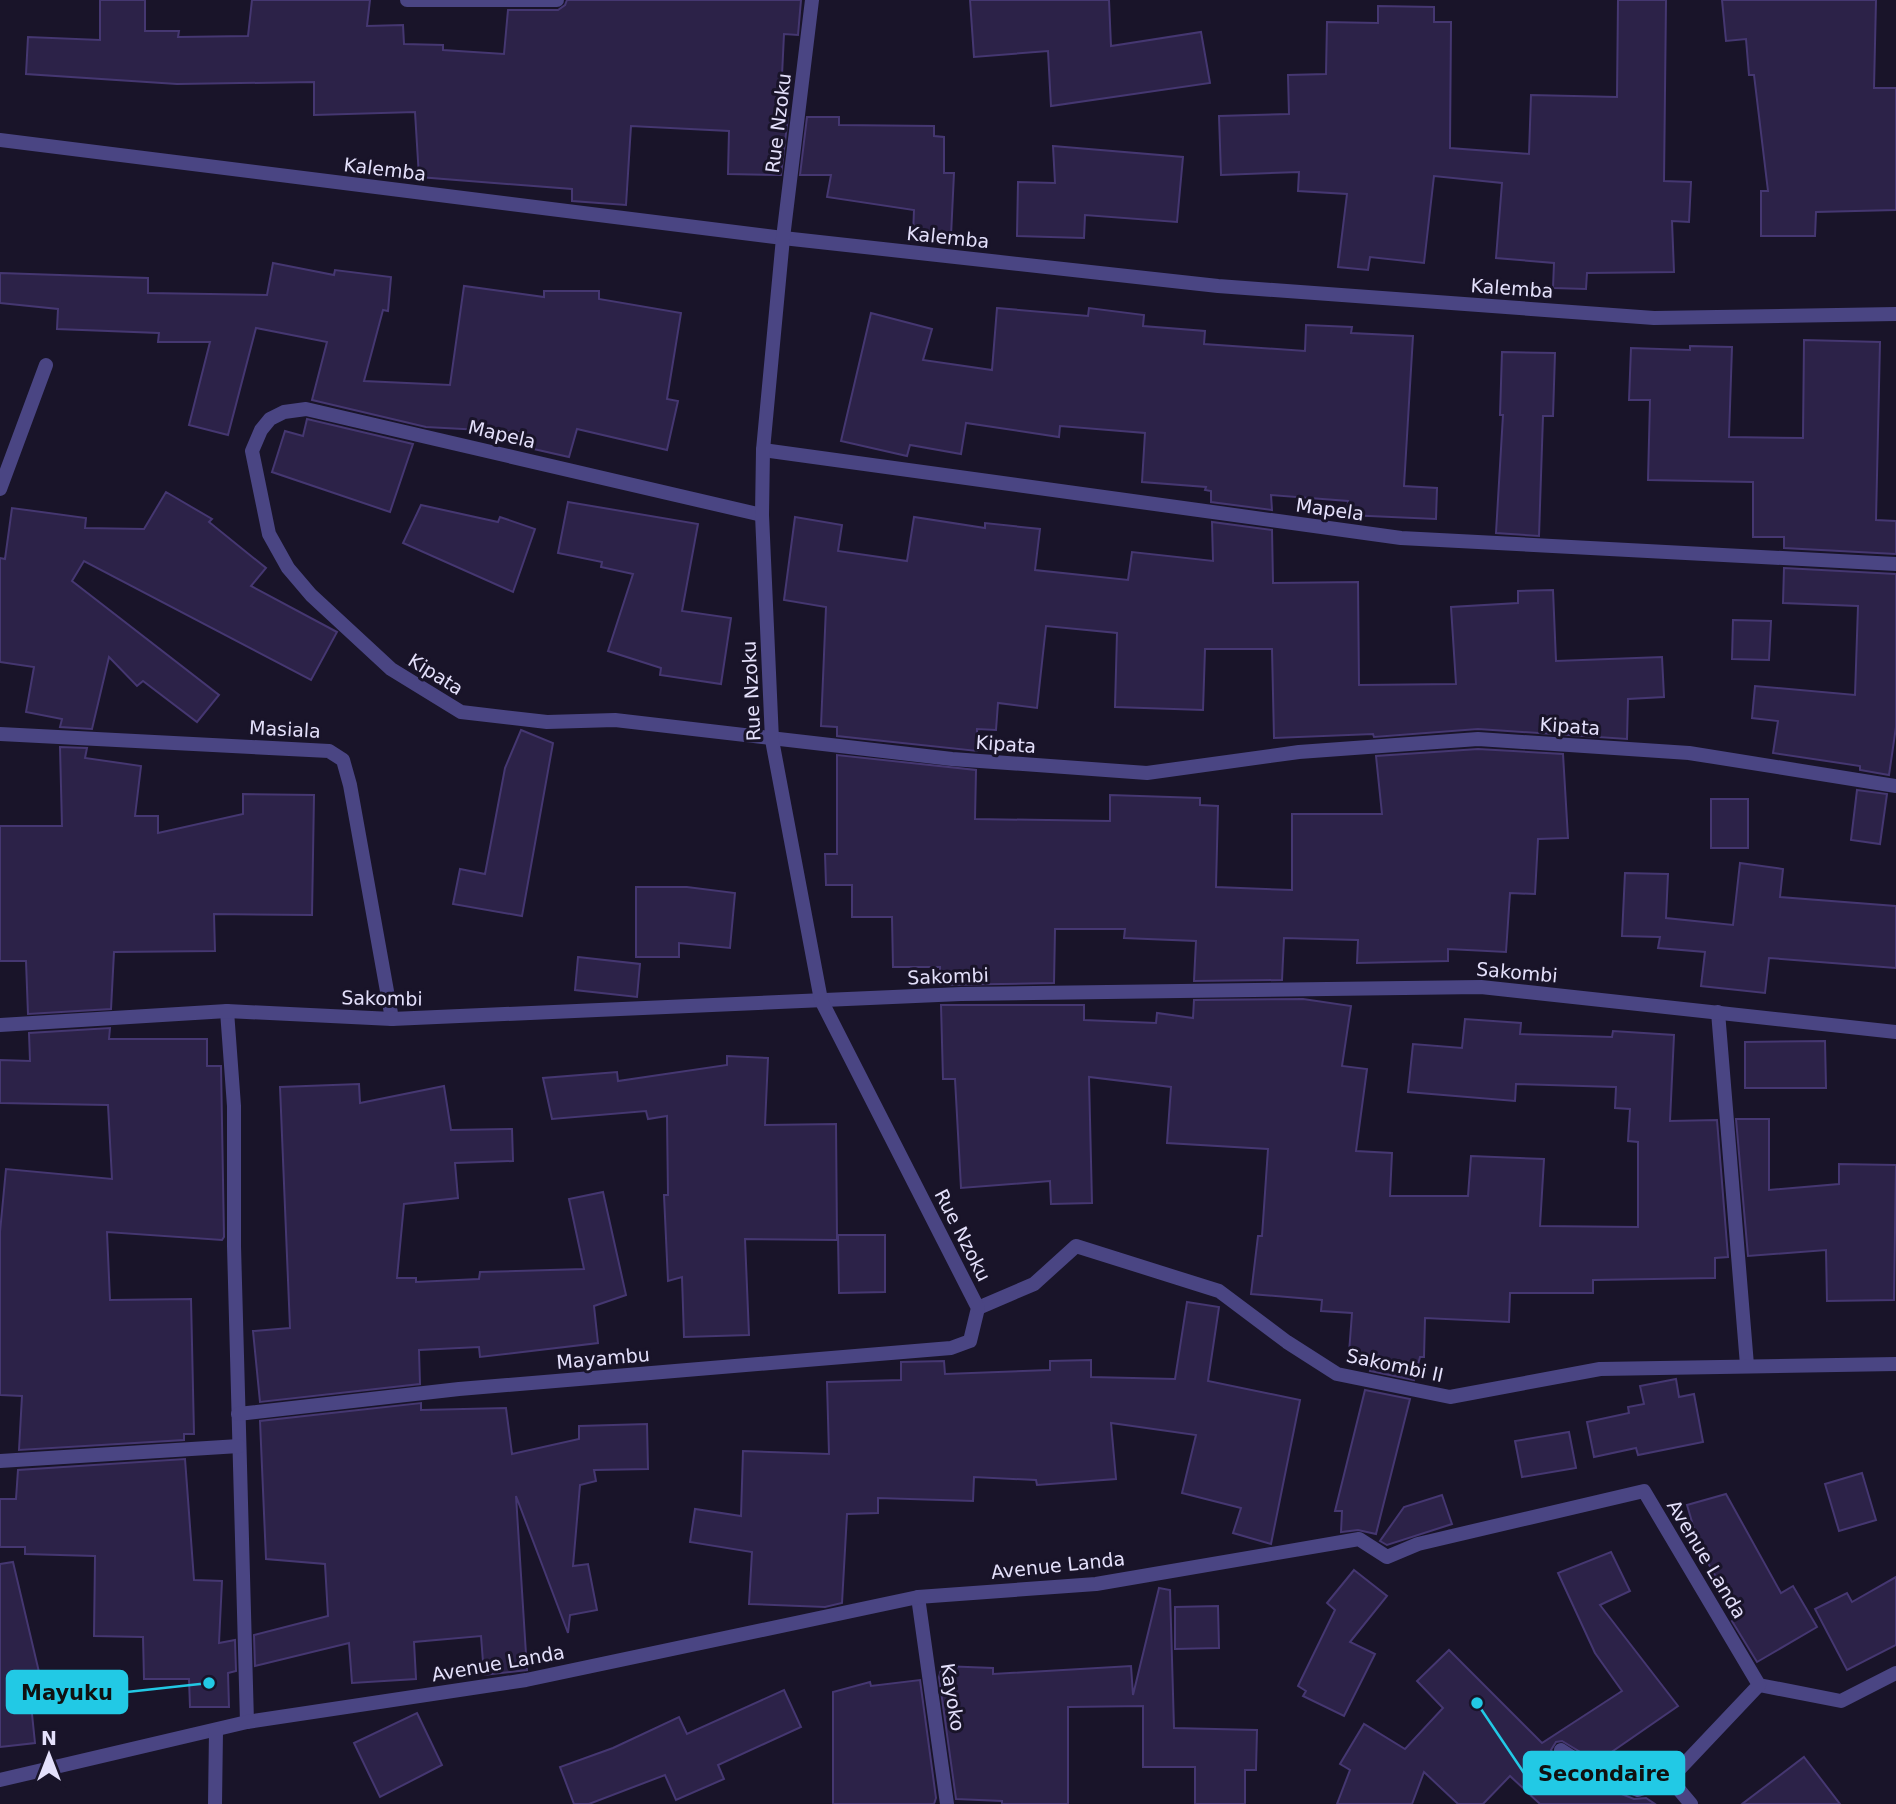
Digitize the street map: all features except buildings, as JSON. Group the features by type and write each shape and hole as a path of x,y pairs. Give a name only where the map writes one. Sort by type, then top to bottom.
{"street":[{"path":"407,0 557,0"},
{"name":"Rue Nzoku","path":"812,0 783,238 763,450 762,514 772,740 821,1000 978,1308 970,1340"},
{"name":"Kalemba","path":"0,140 783,238 1218,286 1654,318 1896,314"},
{"path":"0,489 46,365"},
{"name":"Mapela","path":"252,451 261,430 270,419 284,412 306,409 762,514"},
{"name":"Mapela","path":"763,450 1401,538 1896,564"},
{"name":"Kipata","path":"252,451 269,534 288,568 311,595 391,669 461,712 547,722 615,720 953,759 1147,773 1299,752 1478,739 1689,753 1896,786"},
{"name":"Masiala","path":"0,734 329,751 343,760 350,785 392,1019"},
{"name":"Sakombi","path":"0,1025 227,1011 392,1019 961,994 1481,986 1896,1032"},
{"path":"227,1011 234,1106 238,1414 247,1722"},
{"path":"1718,1012 1746,1365"},
{"name":"Sakombi II","path":"978,1308 1034,1284 1076,1246 1219,1291 1287,1342 1337,1374 1450,1397 1600,1369 1896,1364"},
{"name":"Mayambu","path":"238,1414 459,1390 951,1348 970,1340"},
{"path":"0,1461 239,1446"},
{"name":"Avenue Landa","path":"0,1780 247,1722 526,1680 918,1597 1096,1584 1359,1539 1387,1557 1418,1544 1644,1491 1759,1685"},
{"name":"Kayoko","path":"918,1597 947,1804"},
{"path":"1561,1749 1598,1774 1637,1790 1671,1779 1759,1685 1841,1701 1896,1673"},
{"path":"215,1804 216,1731"},
{"path":"1671,1779 1691,1804"}],"place":[{"name":"Mayuku","path":"209,1683"},
{"name":"Secondaire","path":"1477,1703"}]}
